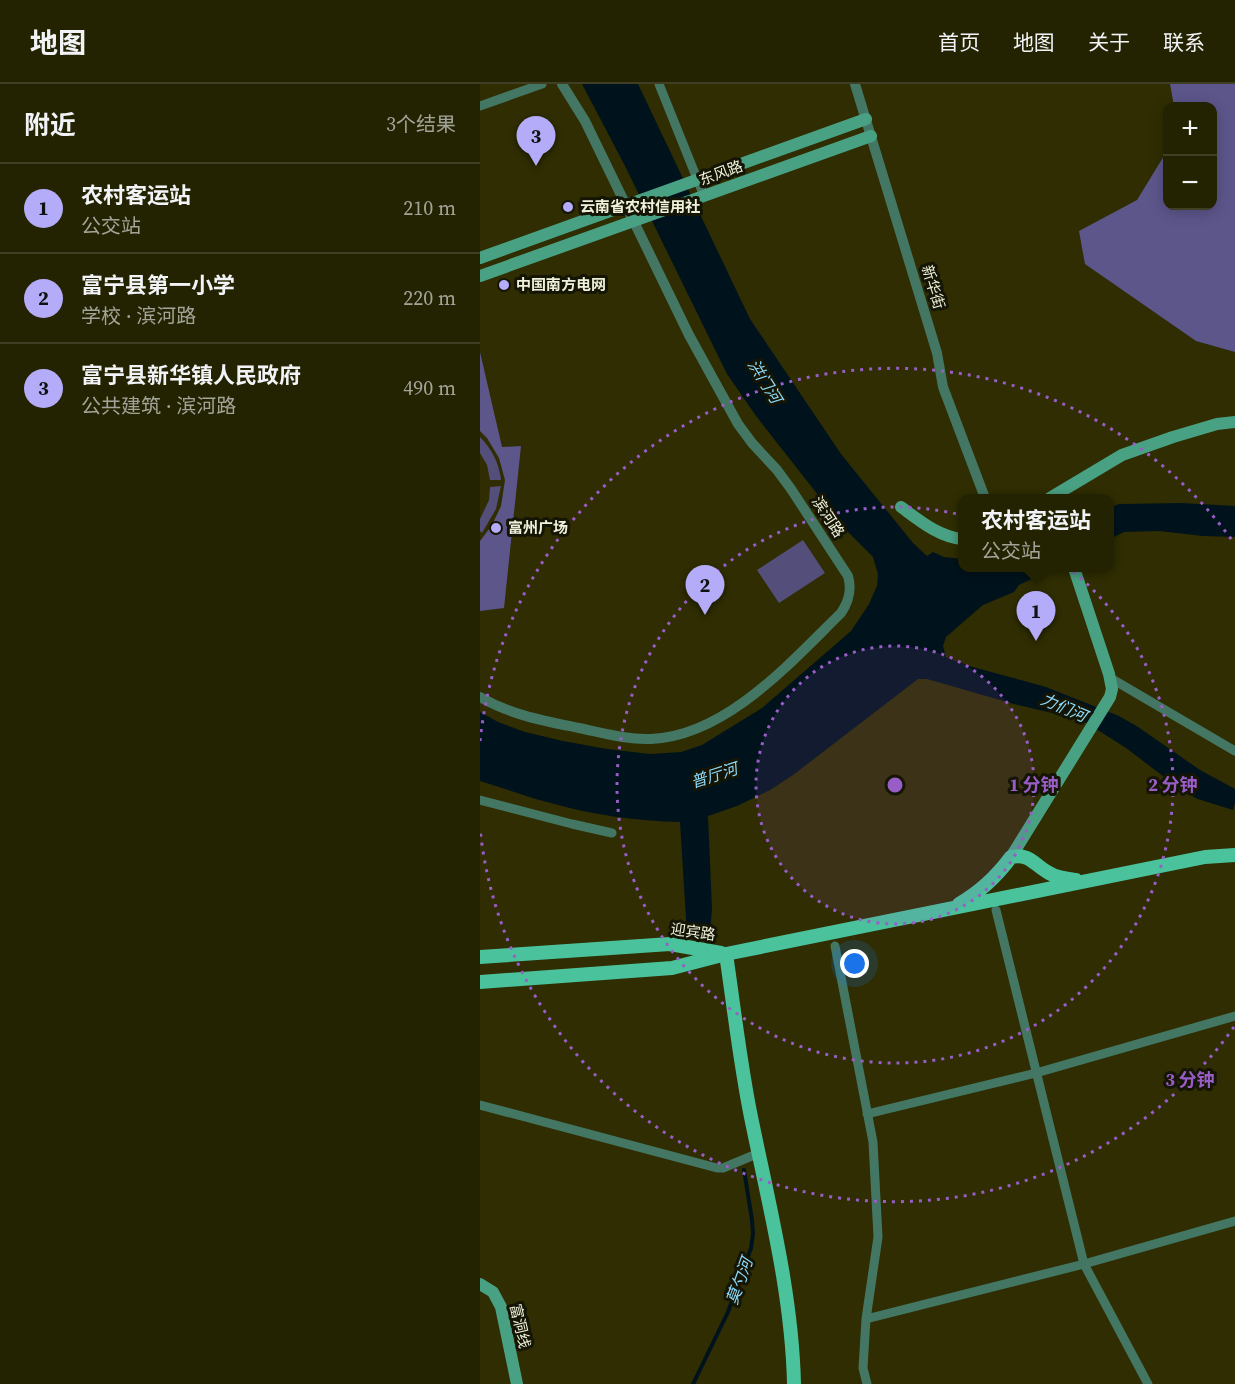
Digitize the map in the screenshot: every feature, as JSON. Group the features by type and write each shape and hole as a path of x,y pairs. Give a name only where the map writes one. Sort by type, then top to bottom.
{"main road":[{"name":"东风路","path":"480,258 866,119"},
{"name":"东风路","path":"480,276 871,136"},
{"path":"1058,494 1122,455 1217,424 1235,422"},
{"path":"901,507 932,529 945,536 958,538"},
{"path":"949,909 975,894 996,876 1011,857 1110,698 1112,690 1109,674 1076,572"},
{"path":"1025,835 1029,856 1045,871 1059,877 1092,880"},
{"path":"794,1384 786,1298 744,1074 726,954 1205,857 1235,855"},
{"path":"1011,857 1023,856 1035,862 1040,873 1039,886 1036,891"},
{"path":"996,876 999,888 1007,897"},
{"name":"迎宾路","path":"480,957 670,944 726,954"},
{"name":"迎宾路","path":"480,982 672,968 726,954"},
{"name":"富洞线","path":"480,1284 495,1295 501,1307 517,1384"}],"street":[{"path":"480,106 542,84"},
{"name":"滨河路","path":"480,697 525,716 628,738 652,739 675,736 716,718 754,695 841,613 849,599 848,576 777,470 738,424 689,335 585,122 562,84"},
{"path":"659,84 704,196"},
{"name":"新华街","path":"855,84 937,353 943,387 983,494"},
{"path":"1112,679 1235,751"},
{"path":"480,800 612,832"},
{"path":"996,910 1084,1264 1148,1384"},
{"path":"835,946 873,1142 878,1237 866,1319 863,1368 867,1384"},
{"path":"867,1114 1036,1073 1235,1016"},
{"path":"480,1104 717,1168 723,1168 759,1153"},
{"path":"866,1319 1084,1264 1235,1221"}],"shaded area":[{"path":"1170,84 1235,84 1235,352 1196,341 1085,264 1079,231 1137,200 1163,158 1163,210 1217,210 1217,102 1173,102"},
{"name":"富州广场","path":"480,352 502,447 521,446 504,608 480,611 480,541 492,525 501,506 505,480 499,458 480,431"},
{"path":"480,437 494,457 501,480 490,480 487,465 480,453"},
{"path":"501,486 496,509 482,533 480,519 489,500 490,487"},
{"path":"803,540 825,573 779,603 757,570"}],"water":[{"path":"582,84 638,84 750,319 841,454 913,543 927,556 933,552 944,557 958,559 958,572 1047,572 1019,585 1014,592 983,605 946,637 943,646 946,657 969,666 1046,687 1119,716 1200,770 1235,789 1233,810 1184,792 1126,748 1082,720 1014,704 927,679 918,679 793,775 770,790 737,806 708,816 712,909 710,933 687,935 680,822 631,819 583,811 542,801 480,781 480,712 498,722 525,732 607,749 650,754 681,752 702,745 762,708 851,631 869,604 877,586 878,574 873,557 844,528 756,416 727,374"},
{"path":"1181,503 1235,506 1235,537 1159,531 1124,532 1114,537 1114,506 1119,504"}],"waterway":[{"name":"莫勺河","path":"693,1384 728,1312 751,1248 752,1220 744,1170"}],"place":[{"name":"富宁县新华镇人民政府","path":"536,166"},
{"name":"云南省农村信用社","path":"568,207"},
{"name":"中国南方电网","path":"504,285"},
{"name":"富州广场","path":"496,528"},
{"name":"富宁县第一小学","path":"705,615"},
{"name":"农村客运站","path":"1036,641"}],"water label":[{"name":"洪门河","path":"765,381"},
{"name":"力们河","path":"1064,707"},
{"name":"普厅河","path":"714,775"}]}
